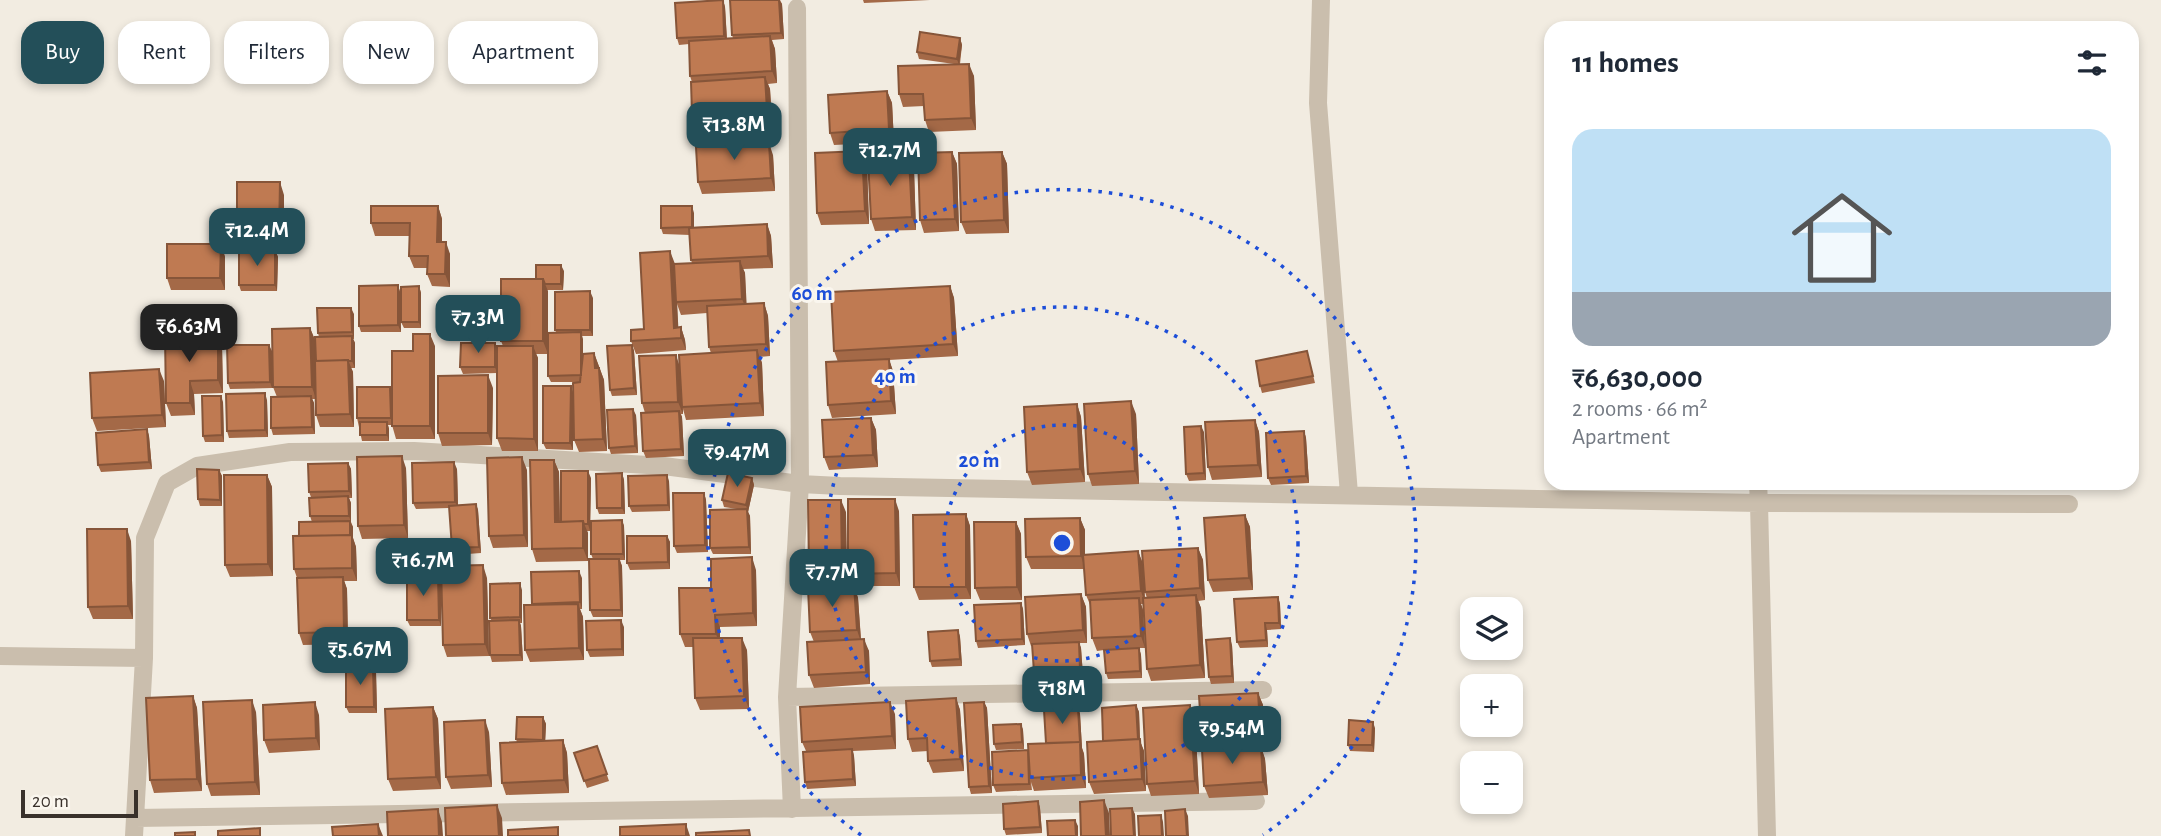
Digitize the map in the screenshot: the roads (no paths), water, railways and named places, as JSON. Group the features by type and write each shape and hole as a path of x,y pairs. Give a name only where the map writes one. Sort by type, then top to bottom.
{"street":[{"path":"1321,0 1318,103 1349,494"},
{"path":"792,809 787,697 800,484 797,8"},
{"path":"1256,801 792,809 135,827 144,658 145,538 167,484 197,466 290,452 414,451 664,466 800,484 1759,503 2069,503"},
{"path":"1758,490 1767,836"},
{"path":"0,656 144,658"},
{"path":"787,697 1262,690"}]}
